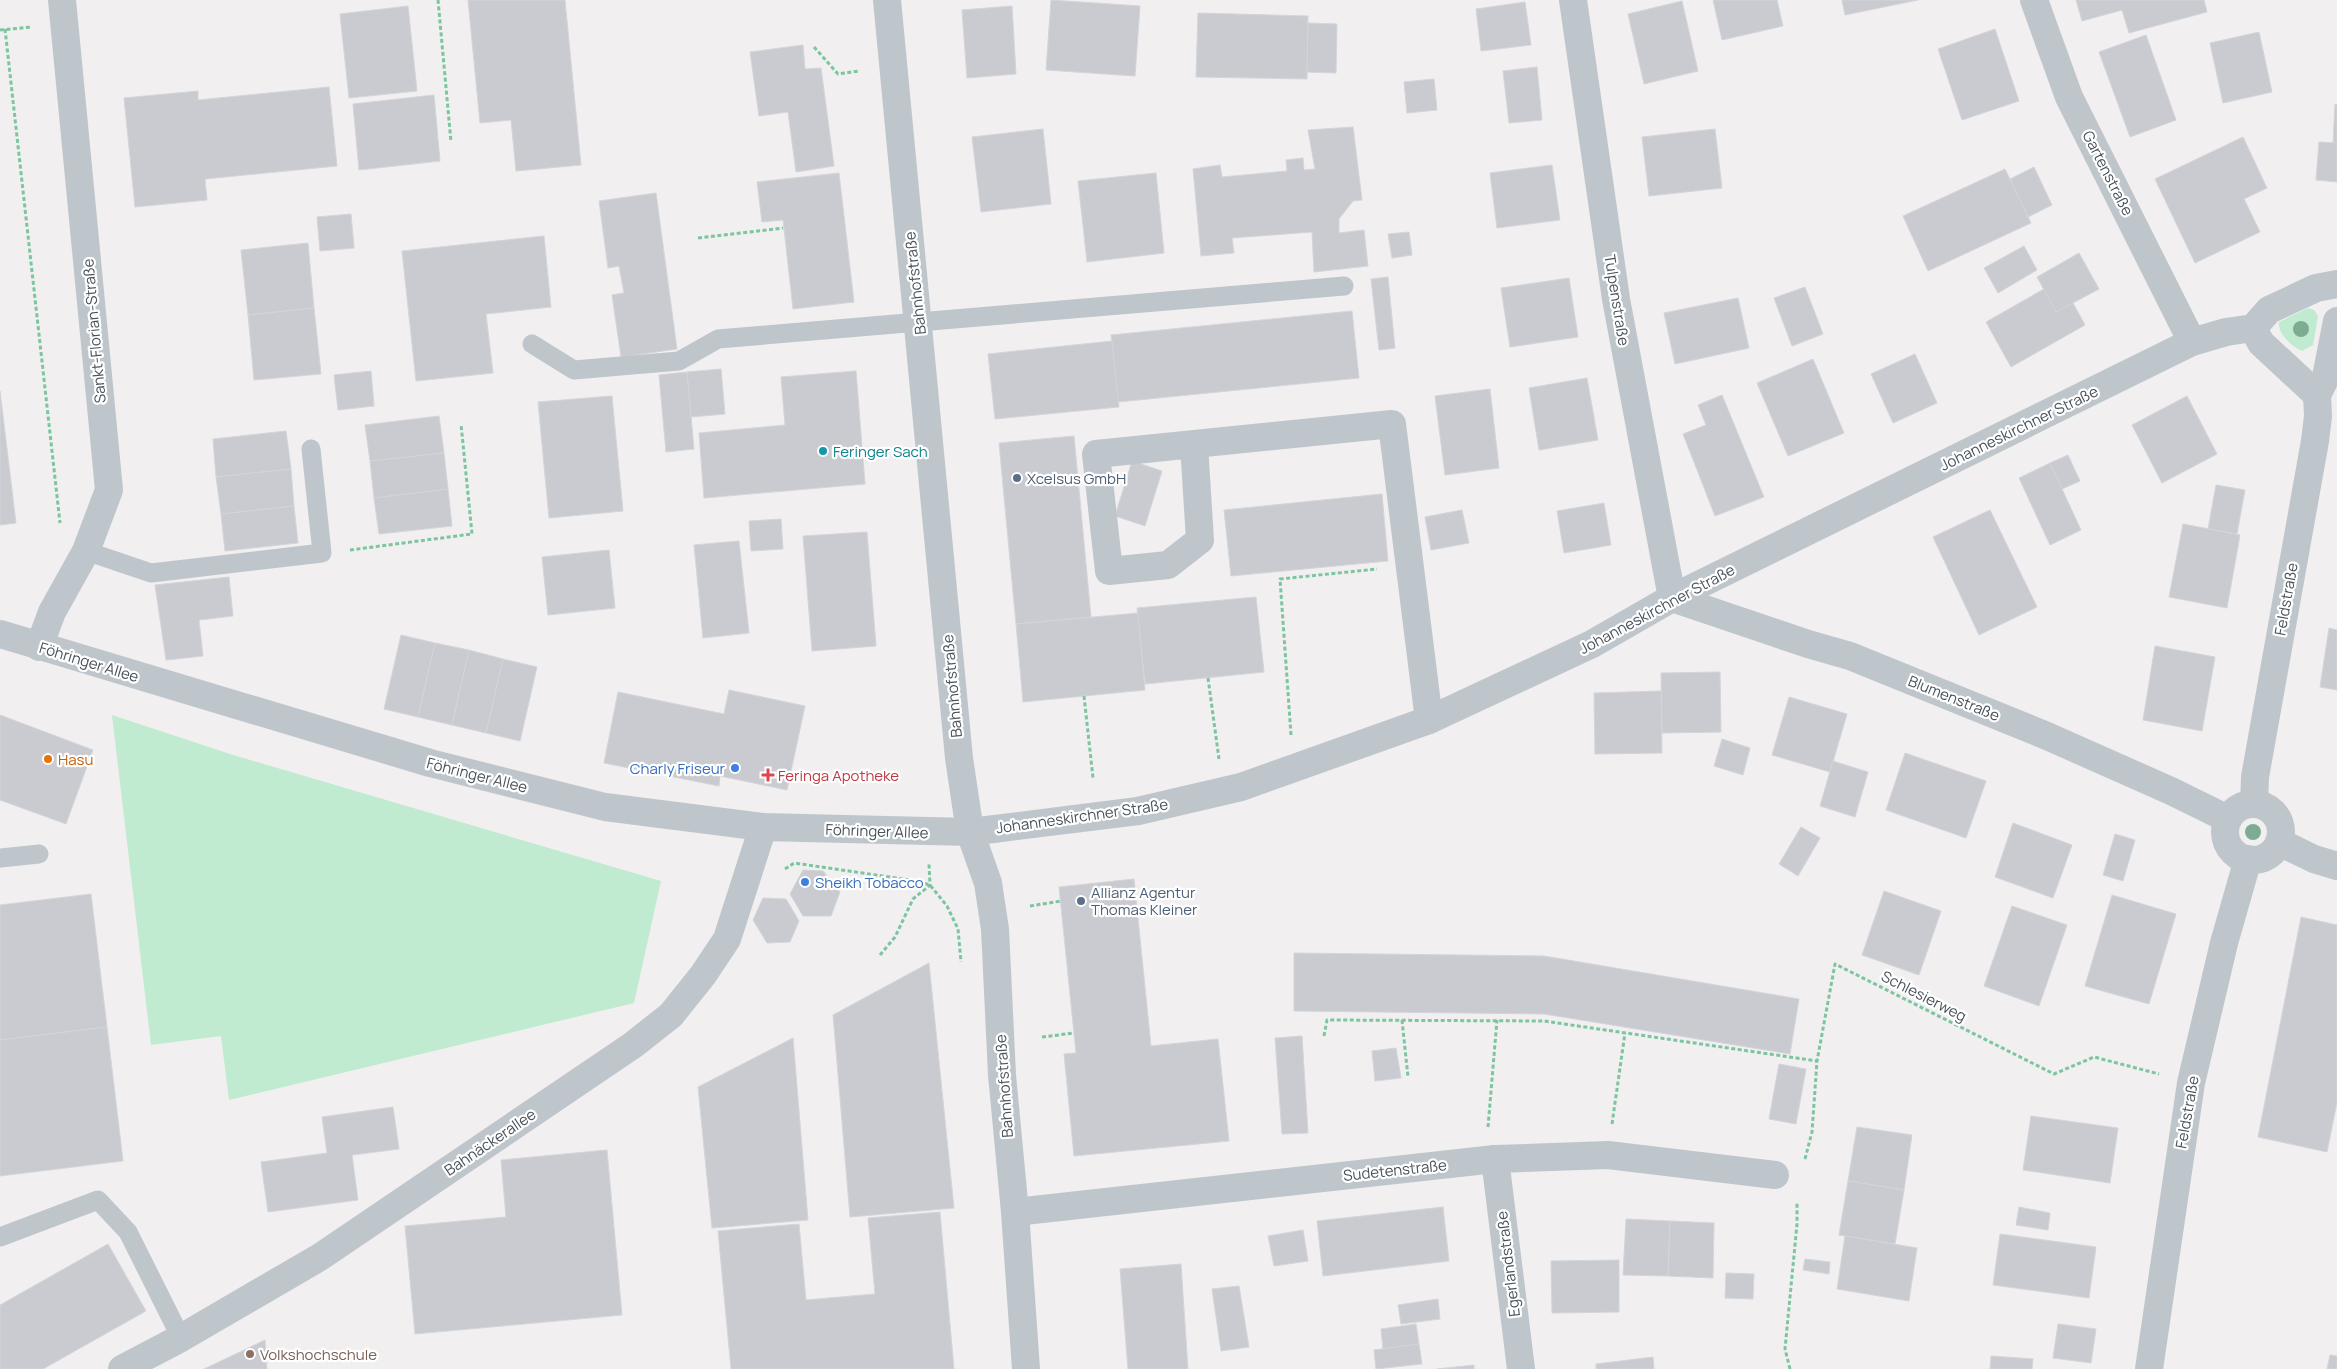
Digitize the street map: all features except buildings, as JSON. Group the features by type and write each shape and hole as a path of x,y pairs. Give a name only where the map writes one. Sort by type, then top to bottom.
{"street":[{"name":"Sankt-Florian-Straße","path":"40,647 52,612 86,551 109,490 62,0"},
{"name":"Bahnhofstraße","path":"887,0 919,321 958,758 970,832 988,882 995,928 1002,1075 1015,1212 1026,1369"},
{"name":"Tulpenstraße","path":"1573,0 1616,299 1672,598"},
{"name":"Gartenstraße","path":"2034,0 2069,97 2192,342"},
{"path":"2317,395 2261,343 2253,328 2269,310 2316,288 2337,284"},
{"name":"Feldstraße","path":"2254,804 2255,777 2326,443 2318,416 2317,395 2326,377 2337,321"},
{"name":"Johanneskirchner Straße","path":"970,832 1138,811 1241,787 1429,720 1592,644 1672,598 2192,342 2226,332 2253,328"},
{"path":"1194,445 1200,540 1168,564 1109,571 1096,454 1392,424 1429,720"},
{"name":"Blumenstraße","path":"1672,598 1859,659 2047,736 2179,795 2228,820"},
{"name":"Föhringer Allee","path":"0,634 430,764 605,807 763,828 970,832"},
{"path":"2254,804 2267,807 2275,815 2280,825 2279,842 2274,850 2265,857 2248,859 2235,852 2228,844 2226,832 2228,820 2241,806 2254,804"},
{"name":"Bahnäckerallee","path":"122,1369 181,1338 320,1257 633,1045 671,1015 703,975 726,939 763,828"},
{"path":"2279,842 2314,859 2337,866"},
{"name":"Feldstraße","path":"2149,1369 2191,1082 2224,943 2248,859"},
{"name":"Sudetenstraße","path":"1015,1212 1495,1159 1608,1155 1775,1175"},
{"name":"Egerlandstraße","path":"1495,1159 1521,1369"}],"lane":[{"path":"532,344 574,370 679,361 718,339 1344,286"},
{"path":"86,551 151,573 322,553 311,449"},
{"path":"0,858 39,854"},
{"path":"0,1237 98,1200 128,1232 181,1338"}],"path":[{"path":"438,0 451,142"},
{"path":"5,30 61,528"},
{"path":"814,47 838,74 859,71"},
{"path":"698,238 783,228"},
{"path":"322,553 472,534 461,424"},
{"path":"1291,741 1280,579 1410,565"},
{"path":"1208,678 1219,759"},
{"path":"1084,696 1093,778"},
{"path":"928,859 930,885"},
{"path":"780,872 794,863 917,881 930,885 947,906 958,929 961,968"},
{"path":"880,955 895,938 913,899 930,885"},
{"path":"1030,906 1061,902"},
{"name":"Schlesierweg","path":"1804,1162 1812,1132 1818,1061 1835,964 2054,1074 2094,1057 2191,1082"},
{"path":"1324,1036 1327,1020 1544,1020 1818,1061"},
{"path":"1402,1020 1408,1077"},
{"path":"1488,1132 1497,1020"},
{"path":"1042,1037 1074,1033"},
{"path":"1608,1155 1625,1033"},
{"path":"1790,1369 1785,1349 1797,1224 1797,1202"}],"green space":[{"path":"2308,308 2314,310 2318,316 2313,345 2302,351 2290,343 2283,335 2279,322"},
{"path":"112,715 230,754 661,881 634,1003 229,1100 221,1036 151,1045"}],"place":[{"name":"Feringer Sach","path":"823,451"},
{"name":"Xcelsus GmbH","path":"1017,478"},
{"name":"Hasu","path":"48,759"},
{"name":"Charly Friseur","path":"735,768"},
{"name":"Feringa Apotheke","path":"768,775"},
{"name":"Sheikh Tobacco","path":"805,882"},
{"name":"Allianz Agentur Thomas Kleiner","path":"1081,901"},
{"name":"Volkshochschule","path":"250,1354"}]}
